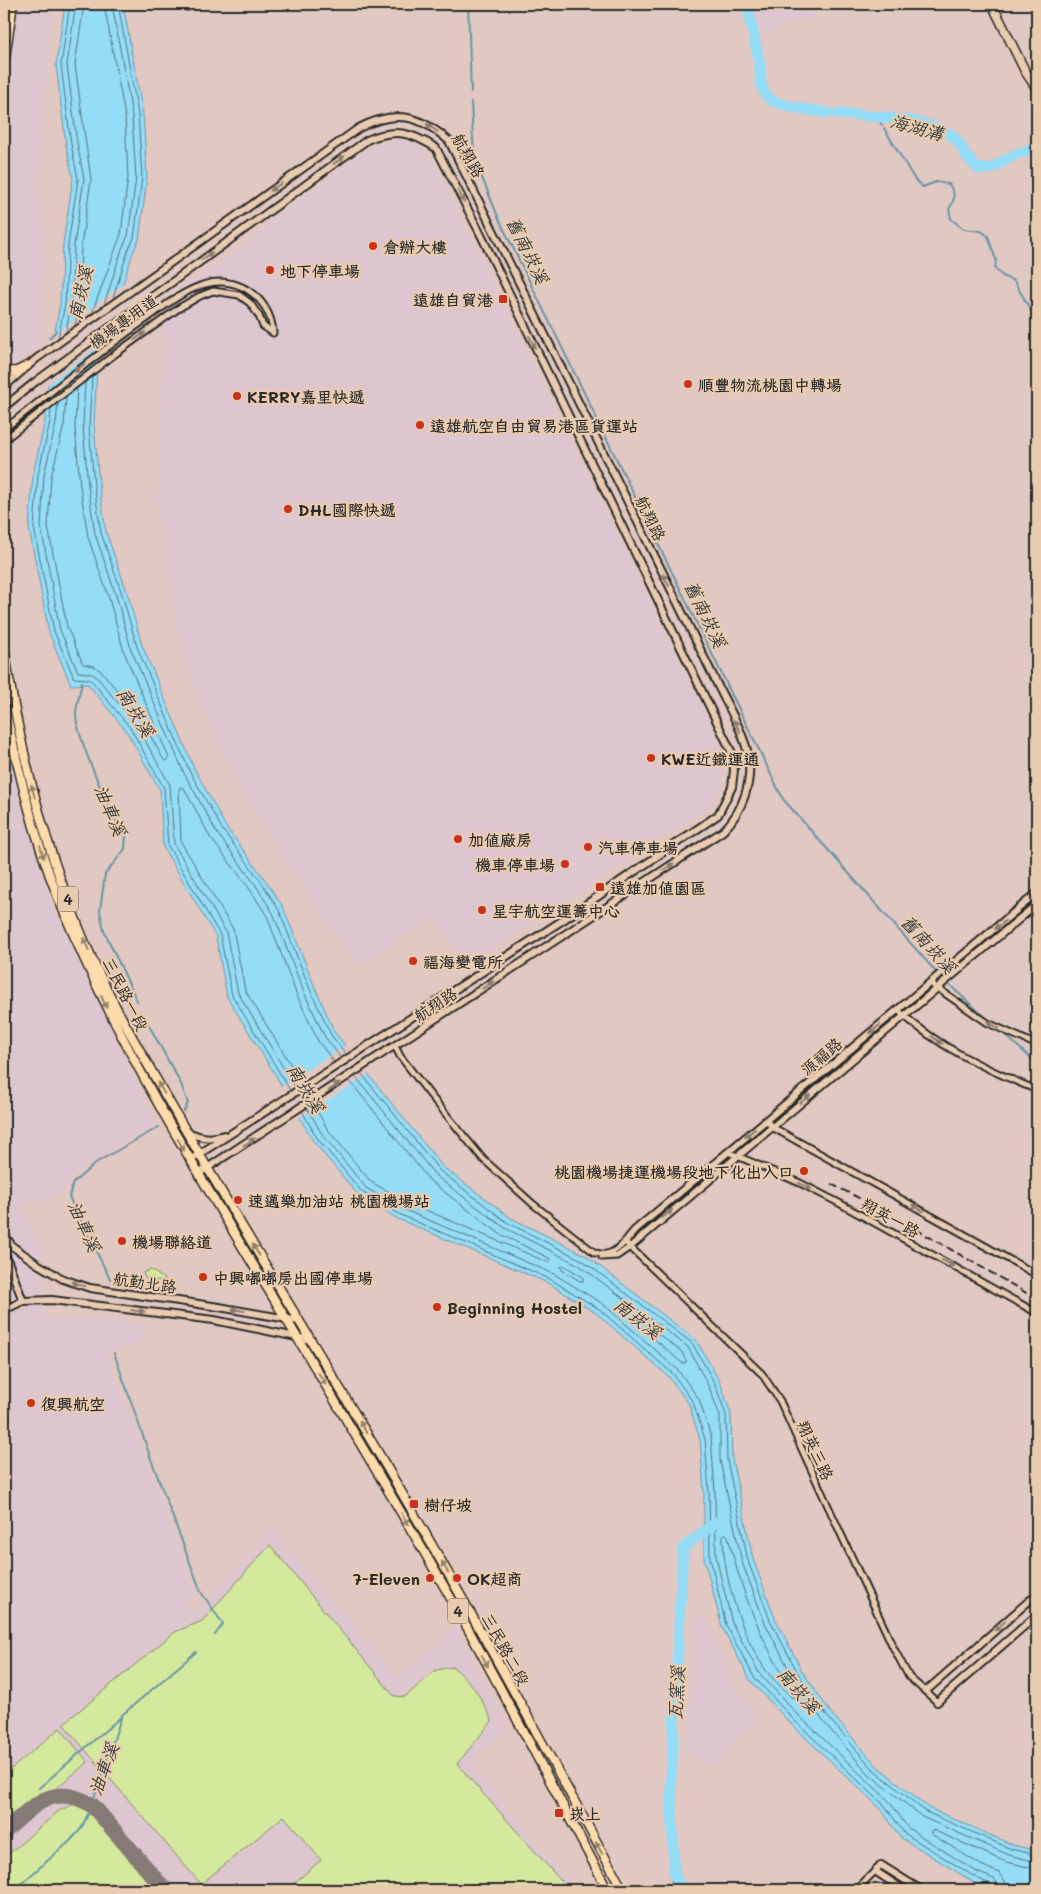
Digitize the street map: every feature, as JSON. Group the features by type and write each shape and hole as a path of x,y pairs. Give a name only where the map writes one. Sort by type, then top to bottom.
{"main road":[{"path":"4,9 5,4"},
{"path":"4,64 13,4"},
{"path":"992,4 1025,71 1037,89"},
{"path":"4,372 16,371 28,366"},
{"name":"三民路一段","path":"4,647 17,724 34,798 75,919 122,1019 199,1154 299,1321"},
{"name":"三民路一段","path":"4,703 16,761 42,854 82,956 114,1025 190,1160 297,1337"},
{"name":"三民路二段","path":"299,1321 441,1560 623,1890"},
{"name":"三民路二段","path":"297,1337 459,1612 608,1890"}],"street":[{"path":"178,4 186,7"},
{"name":"航翔路","path":"4,387 36,359 359,128 383,118 410,118 426,123 449,142 453,148 738,727 747,752 750,765 745,795 732,822 723,831 293,1114 198,1174"},
{"name":"航翔路","path":"4,407 168,284 367,140 381,134 396,132 411,134 436,148 480,233 732,752 734,770 732,787 718,815 563,920 190,1160"},
{"name":"機場專用道","path":"4,428 106,347 188,291 201,285 215,282 238,284 259,298 272,322 273,333 263,326 250,303 239,295 213,291 200,296 179,308 115,354 4,440"},
{"name":"源福路","path":"628,1244 635,1230 1037,893"},
{"name":"源福路","path":"628,1244 737,1156 1037,904"},
{"path":"930,982 988,1023 1037,1045"},
{"path":"898,1010 947,1046 976,1063 1037,1090"},
{"path":"392,1048 483,1158 533,1204 603,1257 609,1258 623,1253 628,1244"},
{"name":"翔英一路","path":"766,1120 772,1126 1037,1275"},
{"path":"185,1130 196,1136 208,1138 220,1137 232,1132"},
{"name":"翔英一路","path":"728,1152 800,1183 839,1203 1037,1313"},
{"name":"航勤北路","path":"4,1234 12,1246 39,1265 62,1279 90,1288 299,1321"},
{"name":"翔英三路","path":"628,1244 762,1374 780,1401 893,1647 909,1677 937,1702"},
{"path":"4,1251 23,1301"},
{"path":"4,1310 23,1301 52,1300 214,1320 311,1340"},
{"path":"926,1691 1037,1594"},
{"path":"937,1702 1037,1615"},
{"path":"856,1890 881,1865 921,1890"},
{"path":"875,1872 904,1890"}],"shaded area":[{"path":"4,4 52,4 37,196 46,228 37,346 23,360 4,367"},
{"path":"747,4 815,4 811,20 788,22 755,40"},
{"path":"393,139 413,143 432,160 723,752 724,771 721,790 709,807 466,966 433,917 357,966 281,854 239,786 216,738 195,689 177,631 164,532 157,515 165,301 245,245 275,217 370,147"},
{"path":"4,733 24,817 54,908 156,1125 94,1159 72,1177 58,1194 21,1207 45,1252 39,1257 46,1320 102,1319 144,1324 141,1342 107,1355 198,1598 186,1601 193,1614 272,1530 397,1677 456,1628 509,1727 470,1762 574,1890 4,1890"},
{"path":"704,1617 735,1686 759,1718 733,1743 714,1769 688,1754 694,1618"}],"green space":[{"path":"149,1270 168,1282 146,1279 143,1273"},
{"path":"270,1545 394,1696 405,1697 436,1670 453,1667 471,1685 492,1721 457,1764 569,1890 286,1890 321,1860 284,1816 201,1884 63,1724 175,1632 202,1621"},
{"path":"60,1728 88,1762 4,1831 4,1775"},
{"path":"85,1800 101,1806 165,1881 168,1890 4,1890 4,1858 60,1810"}],"water":[{"name":"南崁溪","path":"65,4 123,4 143,114 147,178 139,240 133,252 117,303 98,348 94,425 99,484 106,532 127,592 142,645 194,768 226,827 283,907 335,1033 443,1167 511,1218 585,1255 696,1340 720,1382 731,1414 732,1459 753,1559 775,1618 802,1671 831,1713 876,1765 929,1808 1013,1845 1037,1851 1037,1890 993,1890 973,1882 900,1837 881,1809 789,1722 750,1680 722,1627 704,1558 704,1492 700,1440 689,1404 669,1377 596,1313 548,1283 398,1219 359,1196 313,1141 276,1076 227,997 216,937 163,847 160,790 127,732 88,684 71,685 49,633 29,528 33,474 45,421 51,352 60,304 63,244 73,178 66,145 56,65"}],"pier":[{"path":"126,282 103,344 45,386 51,337"},
{"path":"348,1044 371,1073 298,1119 280,1087"}],"waterway":[{"name":"舊南崁溪","path":"468,4 471,92"},
{"name":"海湖溝","path":"747,4 760,66 761,85 767,97 775,102 792,107 828,113"},
{"name":"舊南崁溪","path":"471,102 474,158 499,219 783,799 937,973"},
{"name":"海湖溝","path":"837,114 899,119 932,126 955,138 978,169 990,169 1016,154 1032,150 1037,152"},
{"path":"876,116 882,125"},
{"path":"884,128 915,180 923,187 936,182 949,184 954,196 949,209 951,219 964,229 981,231 988,236 996,260 995,269 1004,277 1014,281 1037,321"},
{"path":"49,338 56,331"},
{"name":"油車溪","path":"82,682 76,713 81,738 104,795 126,836 125,849 105,874 100,911 104,931 137,1001"},
{"name":"舊南崁溪","path":"941,977 989,1021"},
{"name":"油車溪","path":"146,1020 181,1084 188,1103 184,1111"},
{"name":"舊南崁溪","path":"1000,1030 1037,1064"},
{"name":"油車溪","path":"110,1279 69,1197 73,1183 97,1162 159,1127"},
{"name":"油車溪","path":"114,1353 201,1592 223,1624 215,1635"},
{"name":"瓦窯溪","path":"682,1890 674,1873 671,1782 683,1548 716,1522"},
{"name":"油車溪","path":"14,1890 69,1842 81,1829 90,1810 122,1715 196,1652"},
{"path":"39,1788 122,1716"},
{"name":"瓦窯溪","path":"669,1890 674,1873"}],"taxiway":[{"path":"4,1832 24,1814 44,1800 55,1796 79,1799 93,1806 165,1890"}],"railway":[{"path":"831,1184 877,1207 1037,1299"}],"place":[{"name":"倉辦大樓","path":"373,246"},
{"name":"地下停車場","path":"270,270"},
{"name":"遠雄自貿港","path":"503,299"},
{"name":"順豐物流桃園中轉場","path":"688,384"},
{"name":"KERRY嘉里快遞","path":"237,396"},
{"name":"遠雄航空自由貿易港區貨運站","path":"420,425"},
{"name":"DHL國際快遞","path":"288,509"},
{"name":"KWE近鐵運通","path":"651,758"},
{"name":"加值廠房","path":"458,839"},
{"name":"汽車停車場","path":"588,847"},
{"name":"機車停車場","path":"565,864"},
{"name":"遠雄加值園區","path":"600,887"},
{"name":"星宇航空運籌中心","path":"482,910"},
{"name":"福海變電所","path":"413,961"},
{"name":"桃園機場捷運機場段地下化出入口","path":"804,1171"},
{"name":"速邁樂加油站 桃園機場站","path":"238,1200"},
{"name":"機場聯絡道","path":"122,1241"},
{"name":"中興嘟嘟房出國停車場","path":"203,1277"},
{"name":"Beginning Hostel","path":"437,1307"},
{"name":"復興航空","path":"31,1403"},
{"name":"樹仔坡","path":"414,1504"},
{"name":"7-Eleven","path":"430,1578"},
{"name":"OK超商","path":"457,1578"},
{"name":"崁上","path":"559,1813"}]}
